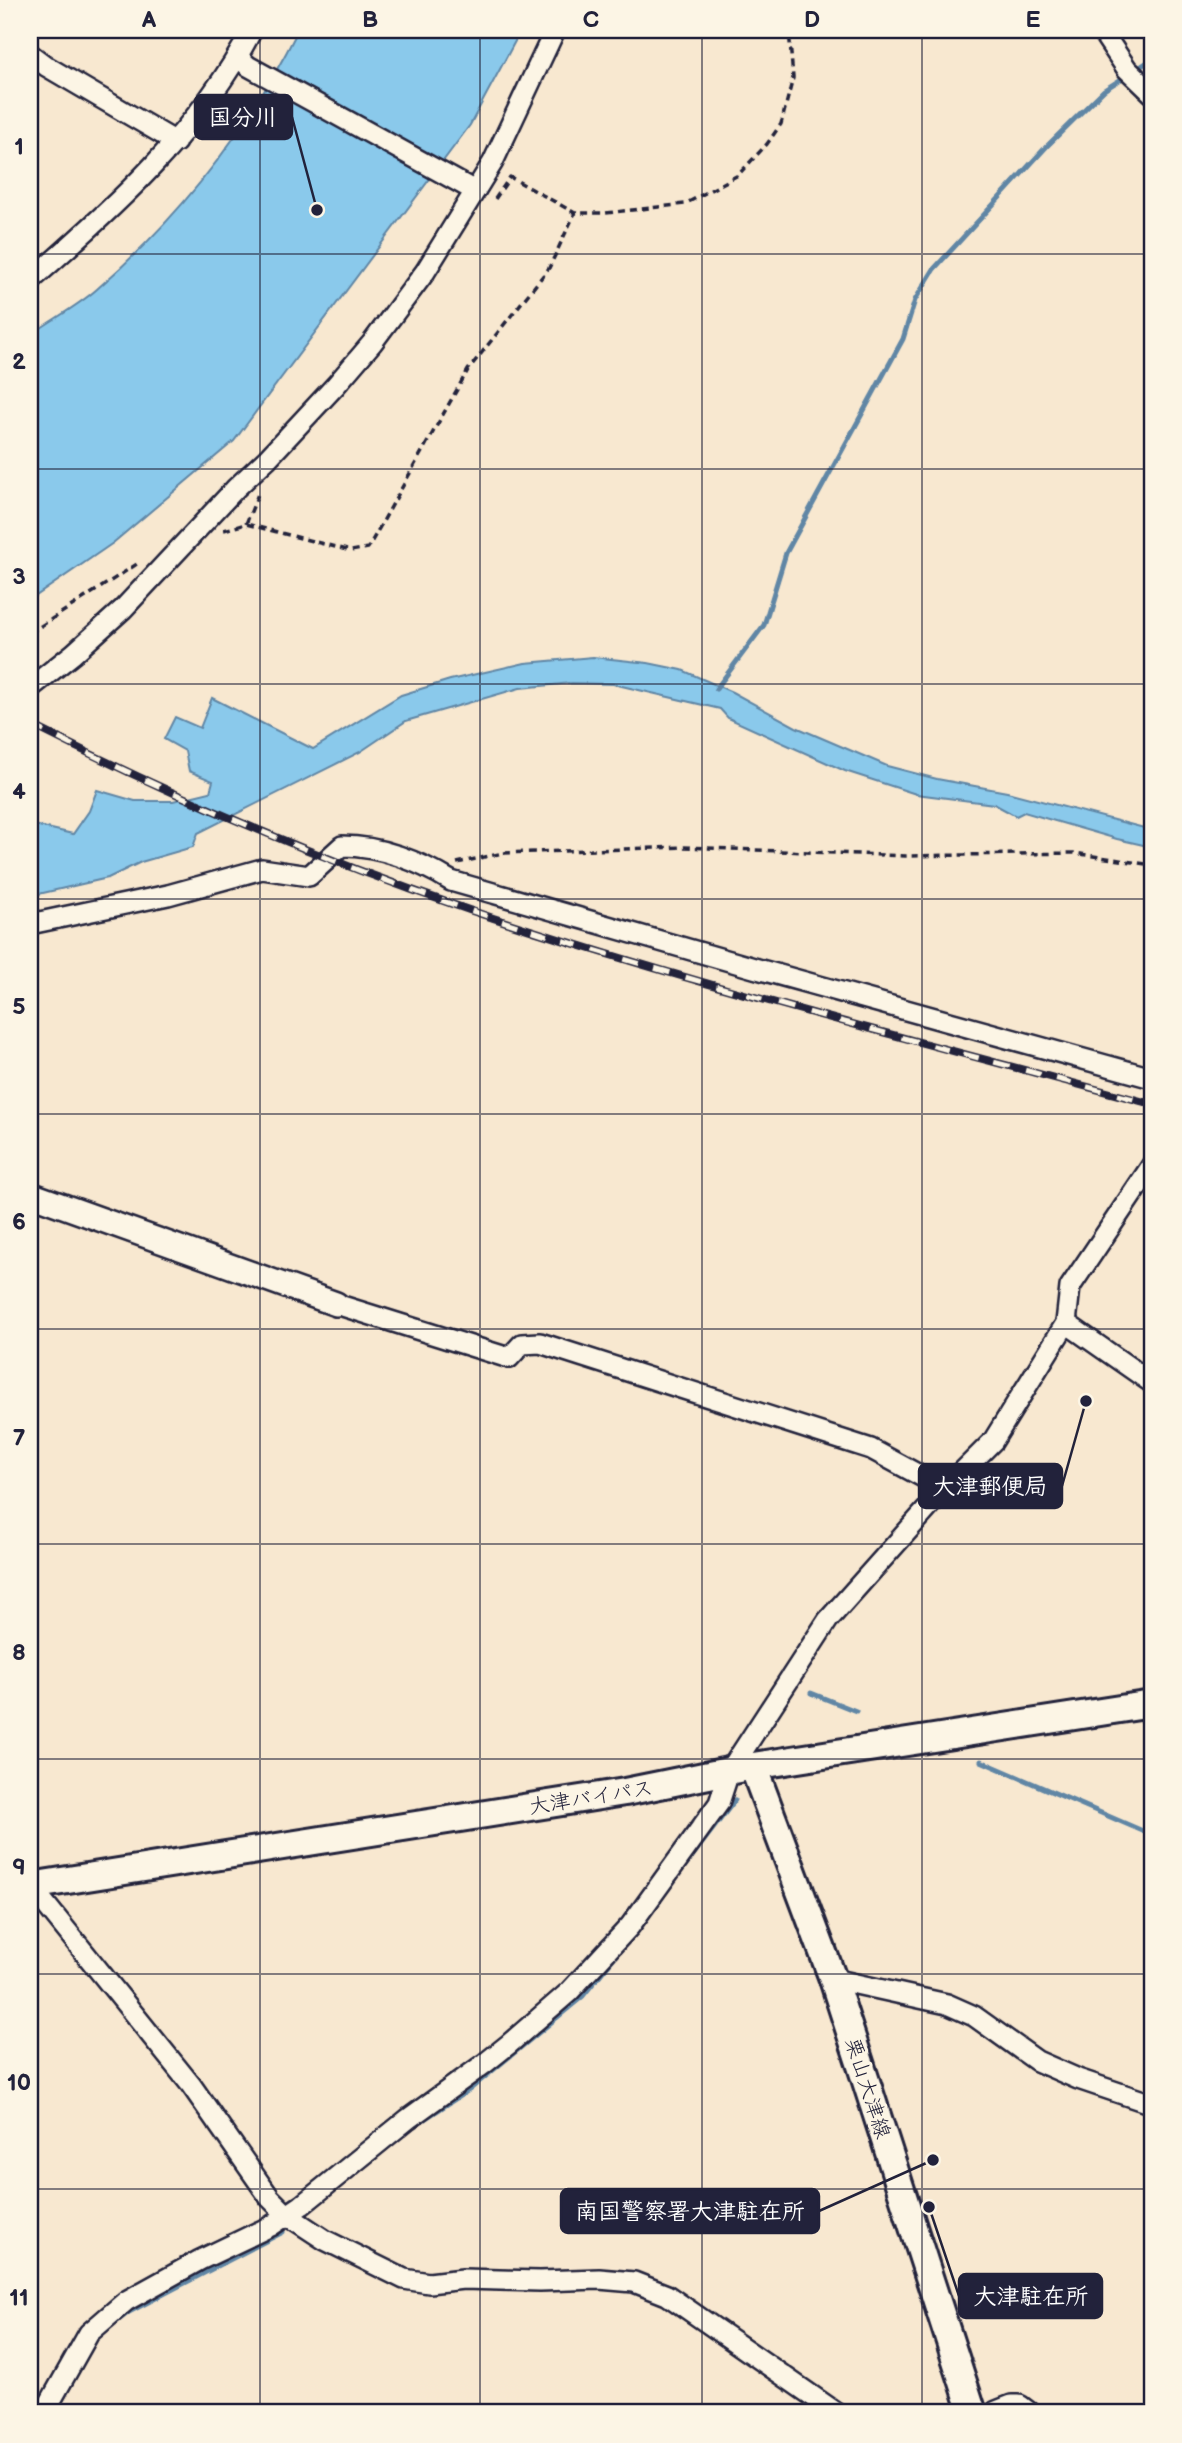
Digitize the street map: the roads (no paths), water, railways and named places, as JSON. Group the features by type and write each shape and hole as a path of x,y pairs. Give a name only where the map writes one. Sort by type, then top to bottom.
{"main road":[{"name":"大津バイパス","path":"30,1885 625,1792 741,1769 1152,1704"},
{"name":"栗山大津線","path":"741,1769 833,1979 974,2413"}],"street":[{"path":"30,281 93,226 177,142 243,61 252,30"},
{"path":"30,688 123,609 236,488 267,459 372,343 425,272 493,162 555,30"},
{"path":"1101,30 1127,69 1152,93"},
{"path":"30,54 177,142"},
{"path":"243,61 475,191"},
{"path":"30,924 168,895 262,869 309,876 342,846 366,846 431,869 452,881 1152,1078"},
{"path":"44,2413 89,2333 126,2301 200,2260 271,2227 408,2119 484,2064 569,1992 638,1914 719,1803 828,1620 993,1441 1066,1323 1070,1287 1152,1165"},
{"path":"30,1194 336,1304 509,1359 522,1344 540,1343 871,1449 946,1489"},
{"path":"1066,1323 1152,1383"},
{"path":"30,1885 191,2085 270,2198 287,2215 325,2240 404,2279 429,2283 463,2279 540,2281 599,2278 634,2282 667,2295 837,2413"},
{"path":"833,1979 947,2004 974,2016 1037,2061 1078,2079 1152,2104"},
{"path":"997,2413 1019,2407 1027,2413"}],"water":[{"path":"298,30 521,30 470,125 234,441 113,543 30,600 30,350 36,345 32,334 97,289 157,232 235,136 258,102"},
{"path":"593,657 682,670 732,692 796,727 887,766 937,779 1007,792 1152,830 1152,847 1024,812 1016,816 994,804 916,794 845,771 728,718 720,709 613,684 572,683 520,688 406,721 360,752 198,833 193,847 141,862 108,878 30,896 30,824 73,834 89,811 97,790 135,801 173,801 210,792 213,781 189,771 185,751 164,739 175,717 200,728 212,698 313,749 401,695 450,680 525,663"}],"waterway":[{"path":"1134,71 1152,59"},
{"path":"716,689 764,625 786,553 903,339 915,300 934,269 1047,146 1104,90 1126,76"},
{"path":"811,1693 856,1711"},
{"path":"981,1761 1152,1835"},
{"path":"684,1867 735,1800"},
{"path":"420,2122 469,2090 583,1996 616,1955"},
{"path":"116,2322 129,2312 283,2232"}],"railway":[{"path":"30,724 246,825 357,870 469,910 724,988 1152,1104"}],"place":[{"name":"国分川","path":"317,210"},
{"name":"大津郵便局","path":"1086,1401"},
{"name":"南国警察署大津駐在所","path":"933,2160"},
{"name":"大津駐在所","path":"929,2207"}]}
